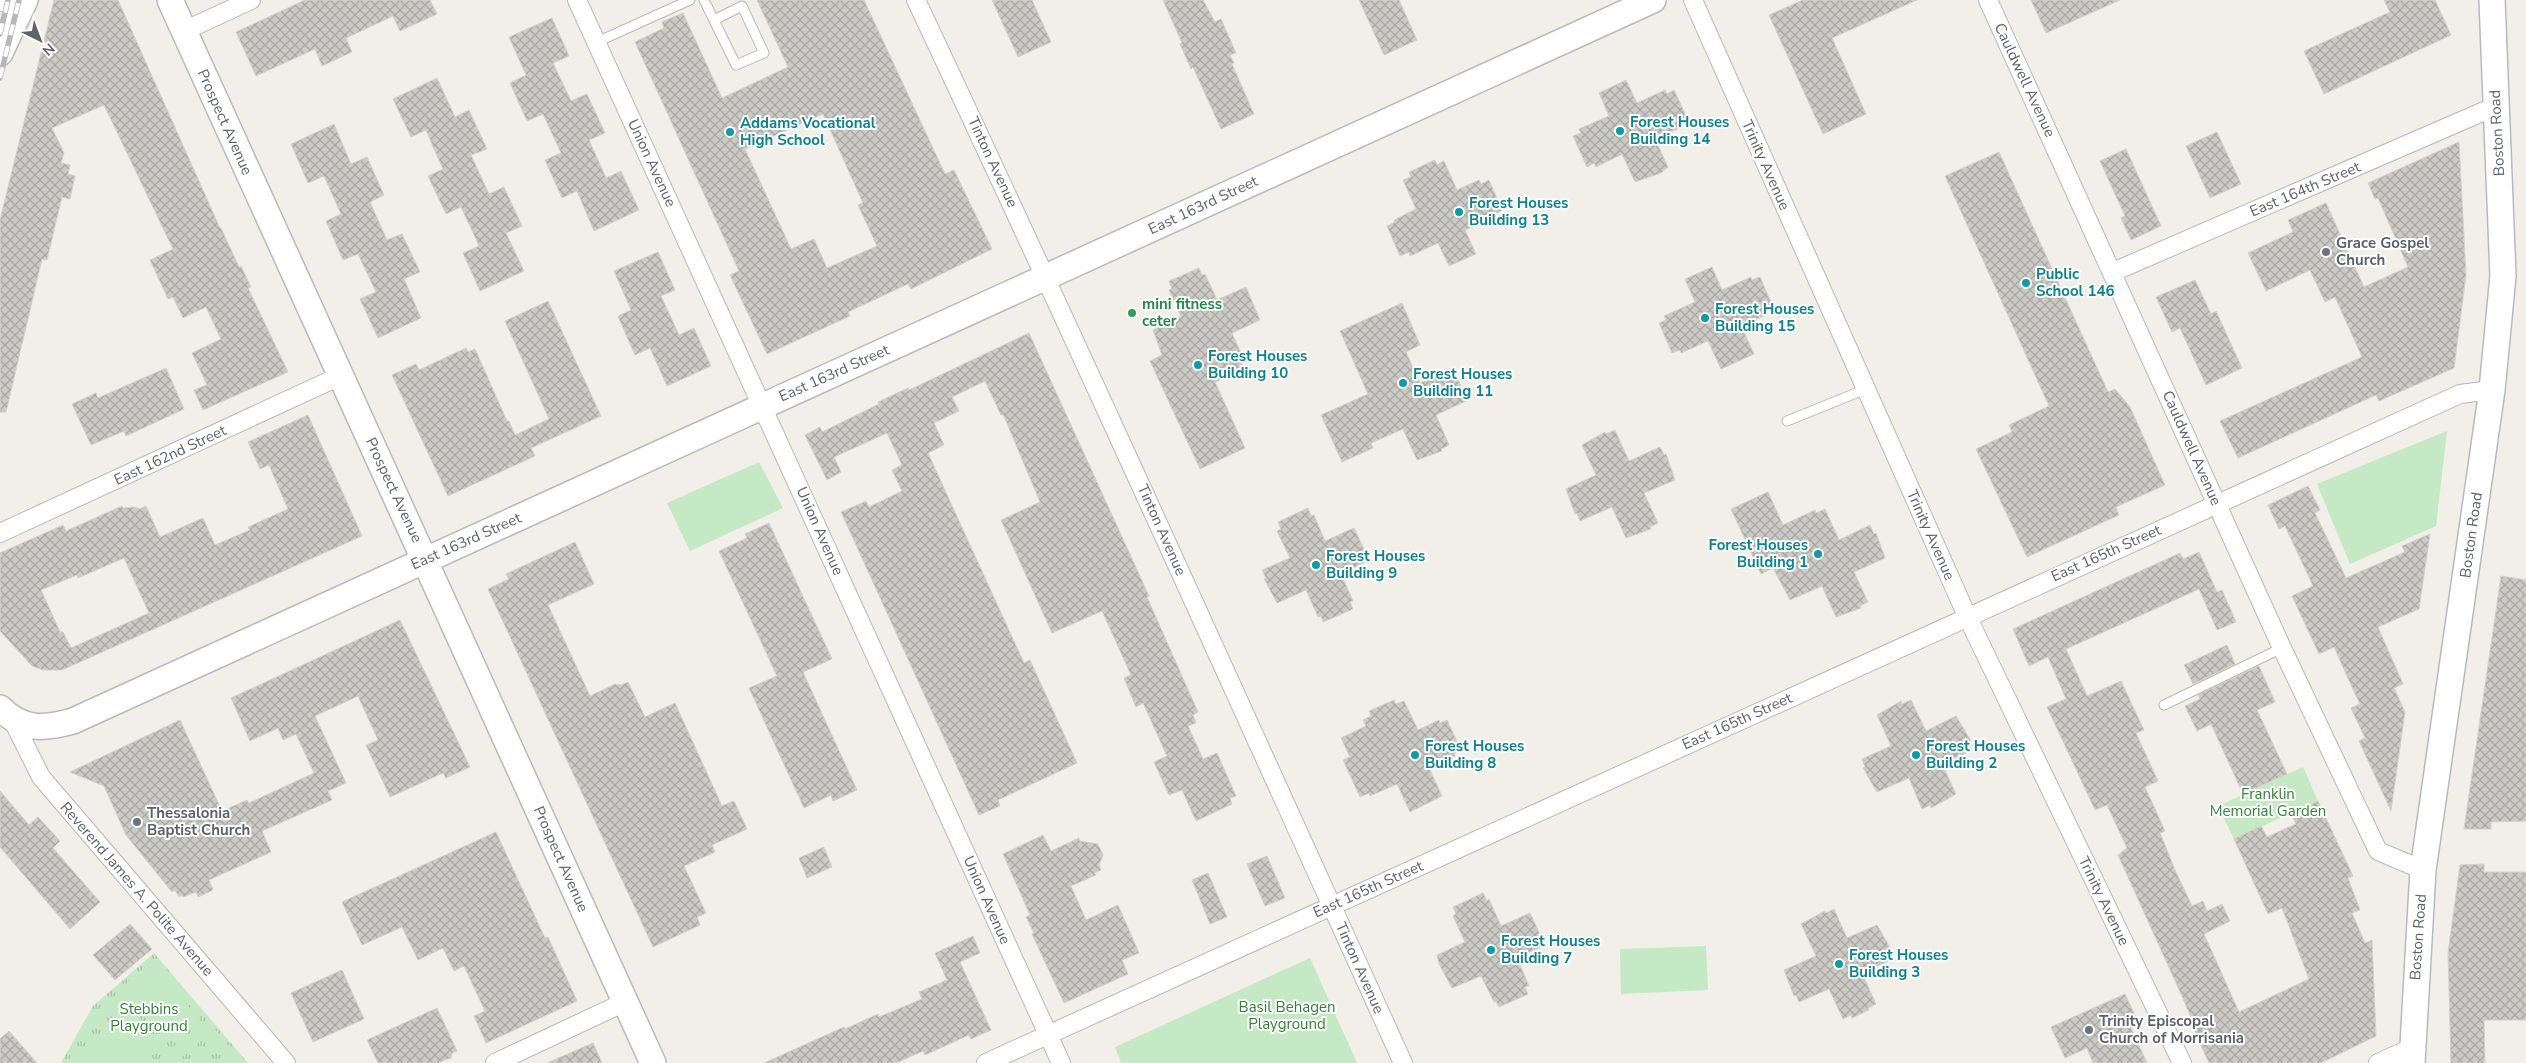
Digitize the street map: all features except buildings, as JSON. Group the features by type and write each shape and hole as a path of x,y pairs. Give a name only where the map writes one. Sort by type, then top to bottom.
{"main road":[{"name":"Prospect Avenue","path":"170,0 340,376 426,559 653,1063"},
{"name":"East 163rd Street","path":"6,714 19,724 38,727 73,721 1653,0"},
{"name":"Boston Road","path":"2411,1056 2423,870 2492,390 2504,276 2493,2"},
{"path":"0,53 7,6"}],"street":[{"path":"184,30 251,0"},
{"name":"Union Avenue","path":"577,0 1061,1063"},
{"name":"Tinton Avenue","path":"916,0 1046,277 1403,1063"},
{"name":"Trinity Avenue","path":"1693,0 1967,616 2182,1063"},
{"name":"Cauldwell Avenue","path":"1988,0 2282,648 2378,851 2423,870"},
{"name":"East 164th Street","path":"2113,272 2496,106"},
{"name":"East 162nd Street","path":"0,534 340,376"},
{"name":"East 165th Street","path":"986,1063 2216,503 2460,394 2492,390"},
{"name":"Reverend James A. Polite Avenue","path":"6,714 41,777 286,1063"},
{"path":"495,1063 625,1002"},
{"path":"2378,1063 2411,1056"}],"lane":[{"path":"596,42 690,0"},
{"path":"704,0 736,66 764,53 742,6 714,20"},
{"path":"1787,421 1866,390"},
{"path":"2164,705 2282,648"}],"green space":[{"path":"2447,431 2436,526 2350,564 2317,484"},
{"path":"759,462 783,508 690,551 667,503"},
{"name":"Franklin Memorial Garden","path":"2303,767 2318,801 2234,839 2218,806"},
{"path":"1706,946 1708,990 1621,994 1620,949"},
{"name":"Stebbins Playground","path":"154,953 248,1063 61,1063 93,1006"},
{"name":"Basil Behagen Playground","path":"1310,958 1357,1063 1121,1063 1115,1047"},
{"path":"151,962 201,1021 175,1043 125,985"},
{"path":"135,1013 163,1045 143,1063 87,1063 82,1058"},
{"path":"213,1027 244,1063 232,1063 210,1037 204,1038 175,1063 161,1063 202,1028"}],"railway":[{"path":"0,34 8,0"},
{"path":"0,78 19,0"}],"place":[{"name":"Forest Houses Building 14","path":"1620,131"},
{"name":"Addams Vocational High School","path":"730,132"},
{"name":"Forest Houses Building 13","path":"1459,212"},
{"name":"Grace Gospel Church","path":"2326,252"},
{"name":"Public School 146","path":"2026,283"},
{"name":"mini fitness ceter","path":"1132,313"},
{"name":"Forest Houses Building 15","path":"1705,318"},
{"name":"Forest Houses Building 10","path":"1198,365"},
{"name":"Forest Houses Building 11","path":"1403,383"},
{"name":"Forest Houses Building 1","path":"1818,554"},
{"name":"Forest Houses Building 9","path":"1316,565"},
{"name":"Forest Houses Building 8","path":"1415,755"},
{"name":"Forest Houses Building 2","path":"1916,755"},
{"name":"Thessalonia Baptist Church","path":"137,822"},
{"name":"Forest Houses Building 7","path":"1491,950"},
{"name":"Forest Houses Building 3","path":"1839,964"},
{"name":"Trinity Episcopal Church of Morrisania","path":"2089,1030"}]}
